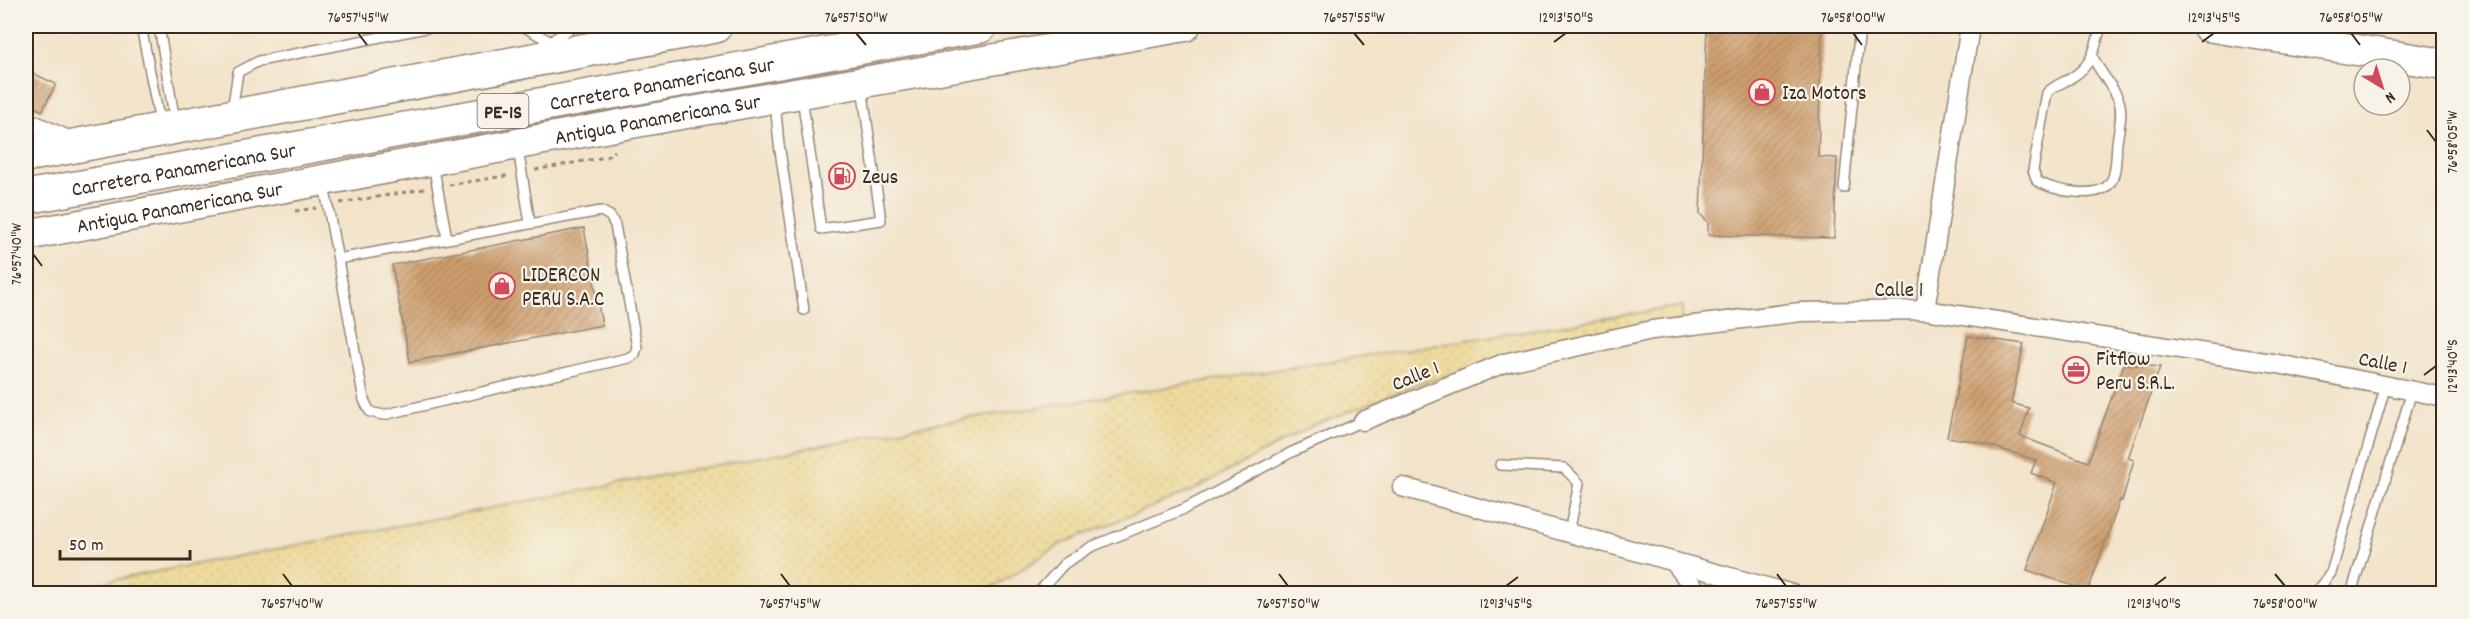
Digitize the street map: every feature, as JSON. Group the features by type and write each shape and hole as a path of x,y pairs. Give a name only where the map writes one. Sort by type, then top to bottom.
{"highway":[{"name":"Carretera Panamericana Sur","path":"26,155 520,62 564,40 715,26"},
{"name":"Carretera Panamericana Sur","path":"26,197 980,26"}],"main road":[{"name":"Antigua Panamericana Sur","path":"26,235 788,94 1185,26"},
{"path":"2206,26 2444,64"}],"street":[{"path":"1925,310 1970,26"},
{"path":"26,121 79,145"},
{"name":"Calle 1","path":"1363,421 1504,363 1652,330 1801,312 1925,310 2278,364 2444,397"},
{"path":"1402,487 1792,594"},
{"path":"1675,563 1699,594"}],"lane":[{"path":"141,26 168,129"},
{"path":"159,26 168,129"},
{"path":"231,117 238,72 259,61 395,29 436,26"},
{"path":"523,26 564,40"},
{"path":"1844,188 1860,26"},
{"path":"2093,57 2098,70 2120,102 2121,114 2112,182 2101,192 2089,193 2046,187 2037,181 2033,170 2047,93 2055,84 2071,78 2093,57 2102,26"},
{"path":"788,94 821,229 881,220 861,82"},
{"path":"788,94 779,144 804,310"},
{"path":"517,143 530,223"},
{"path":"432,159 447,238"},
{"path":"322,179 364,400 370,412 383,415 628,358 635,354 637,347 615,225 610,216 601,211 338,259"},
{"path":"2314,594 2331,573 2386,385"},
{"path":"2351,594 2412,390"},
{"path":"1037,594 1064,564 1091,547 1184,509 1292,452 1363,421"},
{"path":"1500,465 1564,468 1573,475 1579,483 1569,533"}],"sand":[{"path":"1683,306 1682,321 1621,330 1416,385 1312,426 1191,491 1061,544 984,593 40,594 932,424"}],"building":[{"name":"Iza Motors","path":"1707,26 1822,26 1818,157 1837,158 1834,238 1708,235 1708,222 1700,214"},
{"path":"26,70 56,84 42,111 26,103"},
{"path":"584,228 602,325 410,362 392,265"},
{"path":"1968,336 2024,344 2011,403 2029,408 2020,436 2088,462 2124,364 2160,367 2128,458 2134,460 2122,501 2120,500 2088,591 2027,570 2057,483 2031,473 2036,460 1978,442 1947,437"}],"place":[{"name":"Iza Motors","path":"1762,92"},
{"name":"Zeus","path":"842,176"},
{"name":"LIDERCON PERU S.A.C","path":"502,286"},
{"name":"Fitflow Peru S.R.L.","path":"2076,370"}]}
